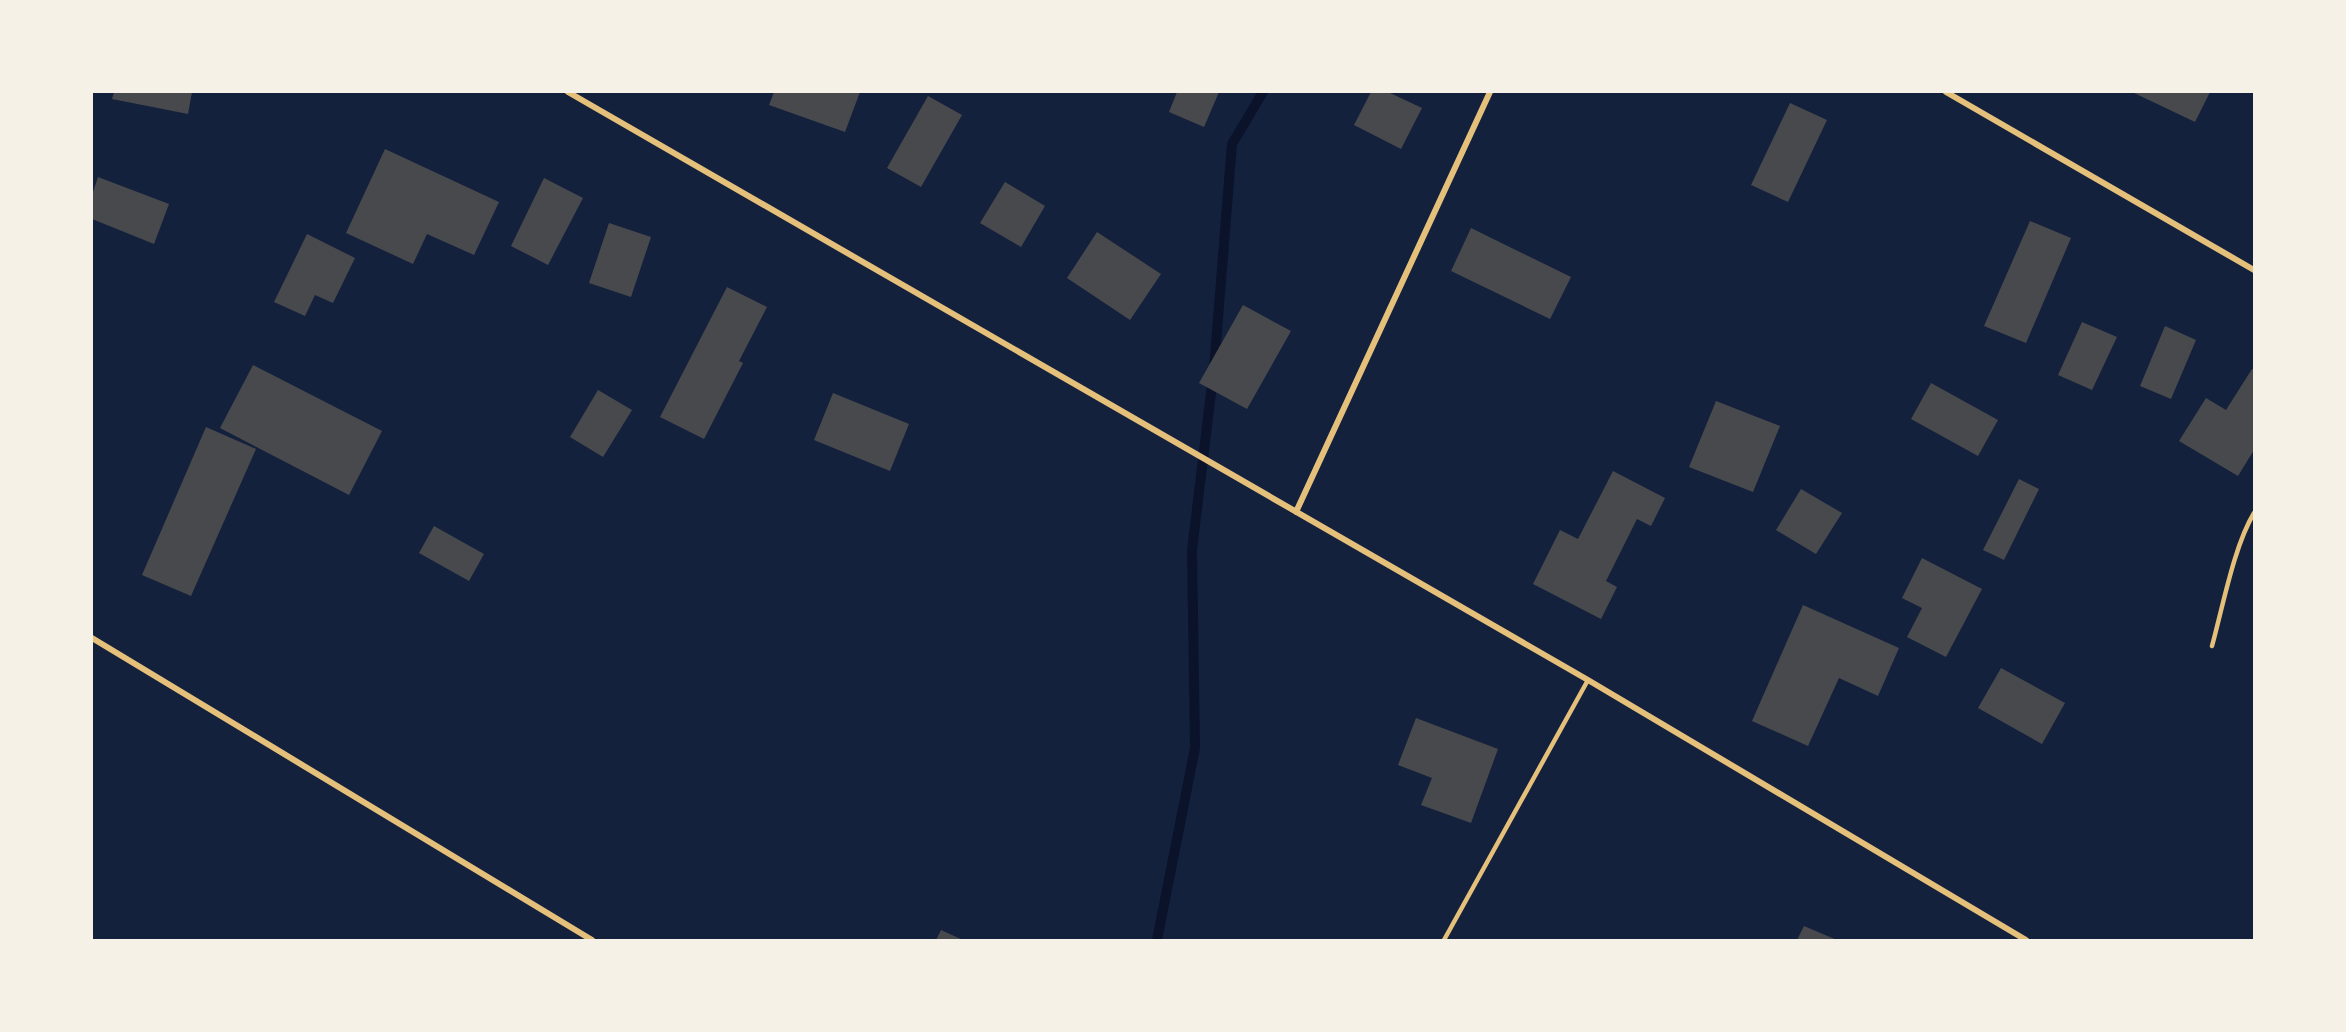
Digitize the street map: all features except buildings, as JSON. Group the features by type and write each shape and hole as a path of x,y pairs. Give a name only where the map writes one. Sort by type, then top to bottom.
{"street":[{"path":"568,92 1588,680 2026,940"},
{"path":"1296,512 1490,92"},
{"path":"1946,92 2254,270"},
{"path":"92,638 592,940"}],"lane":[{"path":"2212,646 2231,575 2254,513"},
{"path":"1444,940 1588,680"}],"waterway":[{"path":"1157,940 1195,748 1192,550 1214,368 1232,144 1263,92"}]}
